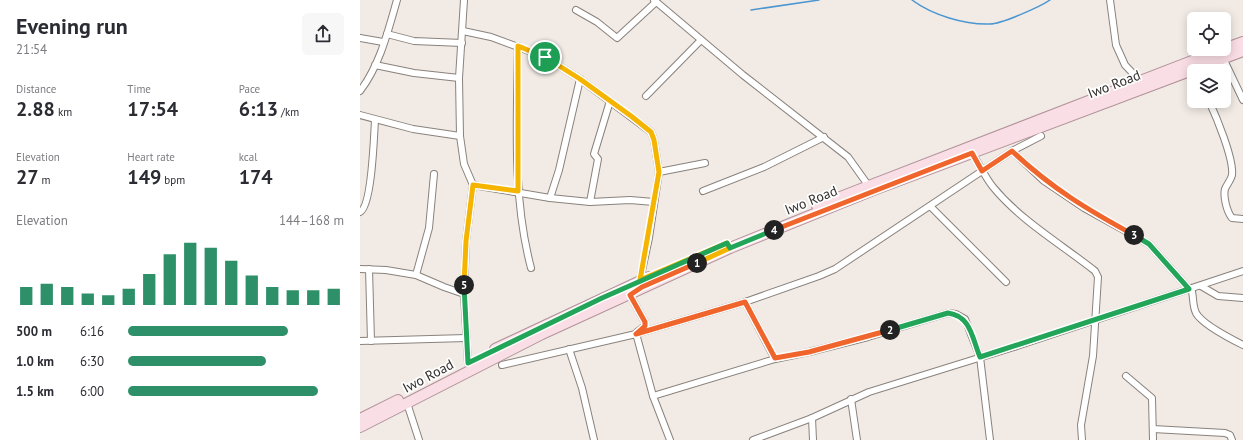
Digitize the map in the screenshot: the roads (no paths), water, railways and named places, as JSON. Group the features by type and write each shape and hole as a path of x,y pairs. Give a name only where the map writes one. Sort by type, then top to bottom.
{"main road":[{"name":"Iwo Road","path":"1231,48 1243,42"},
{"name":"Iwo Road","path":"1231,52 1243,51"},
{"name":"Iwo Road","path":"360,428 542,334 630,295 642,287 729,245 868,185 1140,81 1212,56"},
{"name":"Iwo Road","path":"1203,64 1217,56"},
{"name":"Iwo Road","path":"360,419 468,363 640,280 1187,72"}],"street":[{"path":"360,91 375,66 387,34 396,0"},
{"path":"464,0 459,78 460,136 464,164 473,185 466,241 464,294 468,363"},
{"path":"1110,0 1116,45 1125,65 1140,81"},
{"path":"576,10 597,22 617,38 655,1 743,75 848,157 868,185"},
{"path":"463,31 491,37 545,57 580,79 651,132 654,140 659,172 640,280"},
{"path":"387,34 414,41 462,43"},
{"path":"360,38 384,42"},
{"path":"646,96 701,40"},
{"path":"518,46 518,191 523,238 531,268"},
{"path":"1226,56 1243,100"},
{"path":"375,66 414,73 459,78"},
{"path":"550,198 559,170 580,79"},
{"path":"590,202 598,159 594,154 610,101"},
{"path":"1212,108 1228,151 1232,176 1225,189 1228,213 1232,218 1243,219"},
{"path":"360,115 430,133 460,136"},
{"path":"360,212 365,207 372,170 375,120"},
{"path":"502,366 569,348 636,334 745,302 819,276 835,268 931,206 1012,151 1040,136"},
{"path":"703,191 764,166 824,137"},
{"path":"1012,151 1044,181 1084,208 1149,244 1190,288 1194,296 1193,304 1198,316 1222,333 1243,345"},
{"path":"972,153 993,187 1014,209 1040,231 1095,271 1098,277 1094,319 1093,356 1081,425 1082,440"},
{"path":"659,172 705,163"},
{"path":"416,275 430,223 434,174"},
{"path":"473,185 518,191 550,198 590,202 630,200 654,202"},
{"path":"931,206 1006,282"},
{"path":"360,269 386,270 416,275 464,294"},
{"path":"369,269 371,341"},
{"path":"753,440 812,418 851,399 1190,288 1202,286 1243,271"},
{"path":"1202,286 1218,296 1243,298"},
{"path":"630,295 645,322 645,326 636,334"},
{"path":"745,302 775,358"},
{"path":"653,396 775,358 809,352 868,337 948,313 956,314 965,319 980,357 990,440"},
{"path":"636,334 653,396 670,440"},
{"path":"360,341 466,338"},
{"path":"569,348 582,388 594,440"},
{"path":"1126,376 1152,398 1153,440"},
{"path":"851,399 857,440"},
{"path":"407,403 419,440"},
{"path":"812,418 813,440"},
{"path":"1153,429 1225,433 1230,434 1232,440"},
{"path":"1200,432 1200,440"}],"waterway":[{"path":"751,10 819,0"},
{"path":"912,0 929,10 949,18 980,24 990,24 1003,21 1038,7 1050,0"}]}
